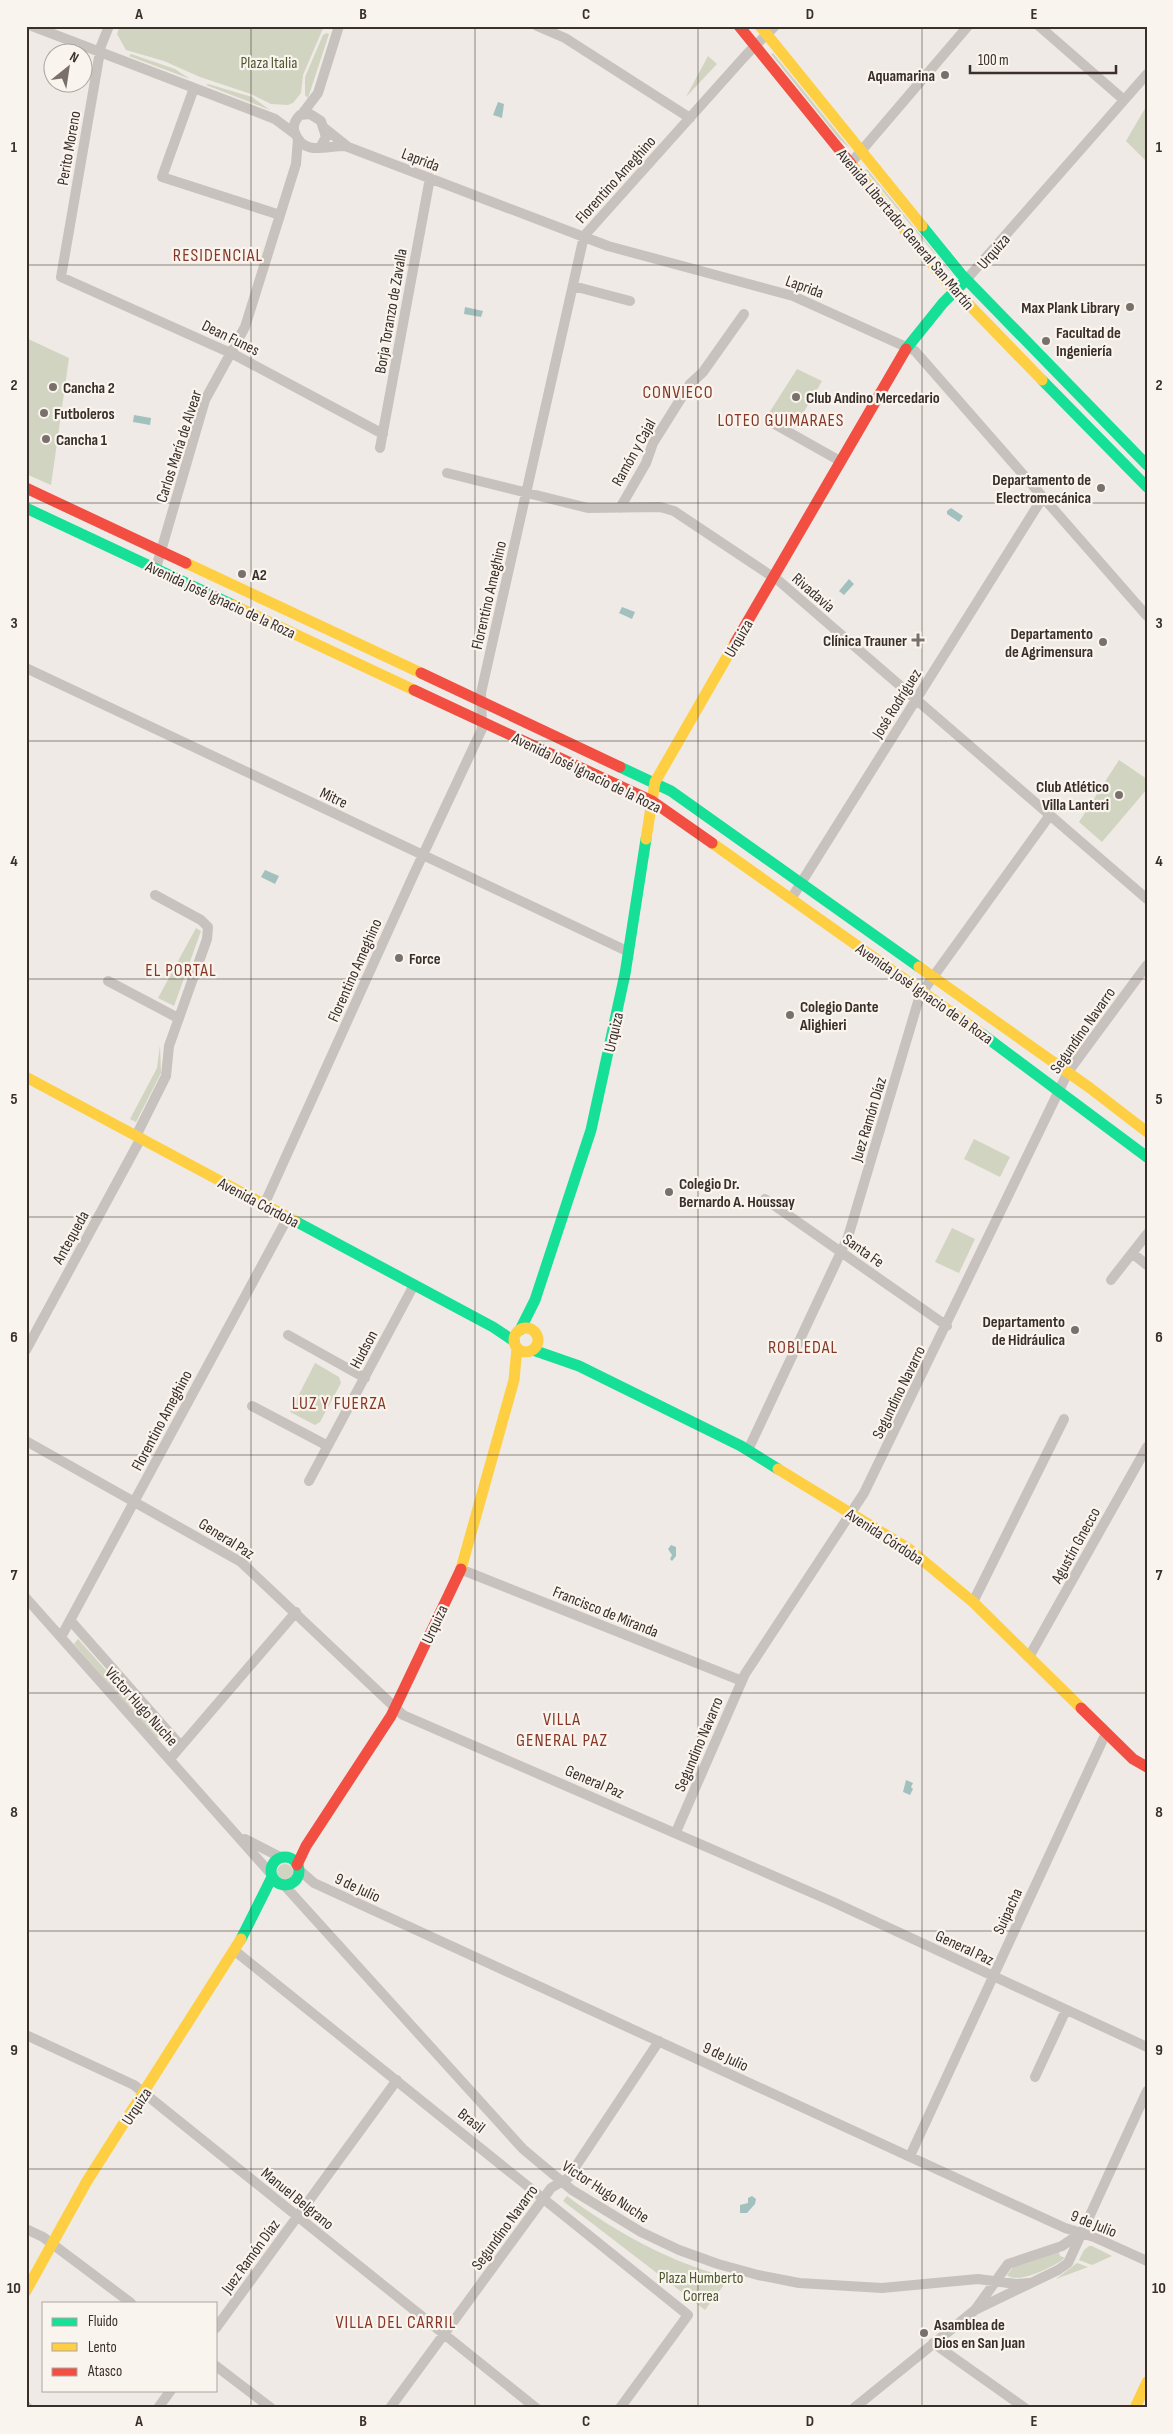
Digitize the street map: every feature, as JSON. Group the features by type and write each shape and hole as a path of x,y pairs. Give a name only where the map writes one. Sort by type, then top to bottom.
{"main road":[{"name":"Avenida Libertador General San Martín","path":"739,26 955,291 1147,488"},
{"name":"Avenida Libertador General San Martín","path":"763,30 966,280 1147,466"},
{"name":"Urquiza","path":"298,1867 306,1846 395,1707 465,1560 514,1380 517,1337 534,1300 588,1142 629,952 655,783 907,348 966,280"},
{"name":"Avenida José Ignacio de la Roza","path":"26,488 671,790 1068,1072 1147,1132"},
{"name":"Avenida José Ignacio de la Roza","path":"26,508 652,801 1060,1089 1147,1157"},
{"path":"652,801 681,809 706,826 727,831"},
{"path":"923,991 949,998 968,1010 990,1017"},
{"path":"998,1045 1024,1054 1048,1069 1068,1072"},
{"name":"Avenida Córdoba","path":"26,1077 414,1285 517,1337"},
{"name":"Urquiza","path":"534,1300 536,1334"},
{"path":"529,1328 536,1334 537,1345 532,1351 522,1352 517,1337 529,1328"},
{"name":"Avenida Córdoba","path":"536,1334 579,1366"},
{"name":"Urquiza","path":"514,1380 532,1351"},
{"name":"Avenida Córdoba","path":"532,1351 579,1366 748,1450 909,1549 973,1602 1133,1759 1147,1767"},
{"name":"Urquiza","path":"284,1858 306,1846"},
{"path":"284,1858 293,1860 298,1867 298,1876 294,1882 283,1885 272,1876 274,1863 284,1858"},
{"name":"Urquiza","path":"26,2291 87,2181 235,1952 251,1923 272,1876"},
{"name":"Urquiza","path":"251,1923 283,1885"},
{"path":"1135,2408 1147,2382"}],"street":[{"path":"32,26 275,119 297,136 305,146 317,148"},
{"name":"Perito Moreno","path":"61,277 100,52 108,26"},
{"path":"297,136 294,125 318,93 339,26"},
{"path":"537,26 564,38 690,118"},
{"name":"Florentino Ameghino","path":"264,1204 422,855 482,729 481,693 584,237 755,46 763,30 775,26"},
{"path":"850,164 968,26"},
{"path":"1039,26 1124,100"},
{"name":"Urquiza","path":"966,280 1147,74"},
{"path":"194,88 162,177 280,215"},
{"path":"295,166 304,155 317,148 325,140 318,93"},
{"path":"275,119 310,114 322,124"},
{"name":"Laprida","path":"322,124 348,147 608,246 799,298 915,351 1147,616"},
{"name":"Carlos María de Alvear","path":"156,568 206,400 245,327 295,166 297,136"},
{"name":"Laprida","path":"317,148 348,147"},
{"name":"Borja Toranzo de Zavalla","path":"380,448 430,178"},
{"name":"Dean Funes","path":"61,277 231,353 383,434"},
{"path":"573,286 630,301"},
{"name":"Ramón y Cajal","path":"620,508 646,463 653,444 690,384 703,372 744,314"},
{"path":"769,421 840,461"},
{"name":"Rivadavia","path":"447,473 588,508 660,507 672,510 773,577 1147,899"},
{"name":"José Rodríguez","path":"792,899 1042,497"},
{"name":"Mitre","path":"26,668 629,952"},
{"name":"Juez Ramón Díaz","path":"748,1450 848,1237 923,991 1050,815"},
{"name":"Antequeda","path":"26,1350 139,1137 166,1076 169,1046 208,938 208,927 201,920 155,895"},
{"name":"Segundino Navarro","path":"676,1832 742,1681 864,1493 1068,1072 1147,965"},
{"path":"108,981 178,1018"},
{"name":"Santa Fe","path":"765,1199 946,1326"},
{"name":"Florentino Ameghino","path":"61,1637 288,1217"},
{"path":"1111,1280 1147,1234"},
{"path":"1132,1253 1147,1265"},
{"name":"Hudson","path":"309,1481 414,1285"},
{"path":"288,1335 365,1378"},
{"path":"252,1406 328,1446"},
{"path":"973,1602 1064,1419"},
{"name":"General Paz","path":"26,1441 241,1562 403,1715 676,1832 1147,2047"},
{"name":"Agustín Gnecco","path":"1029,1657 1147,1447"},
{"name":"Francisco de Miranda","path":"460,1570 742,1681"},
{"name":"Víctor Hugo Nuche","path":"26,1598 236,1833 272,1876"},
{"path":"170,1759 296,1612"},
{"name":"Víctor Hugo Nuche","path":"70,1620 181,1746"},
{"name":"Suipacha","path":"910,2156 1106,1733"},
{"name":"Víctor Hugo Nuche","path":"236,1833 284,1858"},
{"name":"9 de Julio","path":"298,1867 314,1883 1065,2228 1147,2261"},
{"name":"Víctor Hugo Nuche","path":"283,1885 523,2149 561,2182 605,2212 660,2242 718,2264 758,2275 799,2283 861,2288 923,2286 978,2279 1016,2284 1029,2283"},
{"name":"Brasil","path":"235,1952 544,2197 688,2314 620,2408"},
{"path":"1035,2077 1066,2010"},
{"name":"Manuel Belgrano","path":"26,2035 134,2086 536,2408"},
{"name":"Segundino Navarro","path":"390,2408 544,2197 551,2188 568,2178 659,2041"},
{"name":"Juez Ramón Díaz","path":"218,2325 397,2080"},
{"path":"854,2408 975,2310 1068,2264 1147,2091"},
{"path":"26,2229 51,2243 130,2302"},
{"path":"975,2310 1008,2264 1062,2246 1081,2233"},
{"path":"933,2343 1025,2408"},
{"path":"218,2368 271,2408"},
{"path":"158,2408 170,2392"}],"green space":[{"name":"Plaza Italia","path":"120,26 324,26 303,75 301,93 293,103 288,105 271,104 251,94 200,77 164,61 126,50 117,34"},
{"path":"329,34 308,98 305,95 305,77 323,35"},
{"path":"773,53 850,148 840,140 771,54"},
{"path":"131,54 175,69 190,79 129,56"},
{"path":"708,56 717,64 686,97"},
{"path":"206,85 252,97 270,110"},
{"path":"1147,105 1147,162 1126,141"},
{"path":"867,169 949,270 949,271 865,170"},
{"name":"Futboleros","path":"26,338 69,358 51,485 26,474"},
{"name":"Club Andino Mercedario","path":"797,369 822,381 795,427 769,413"},
{"name":"Club Atlético Villa Lanteri","path":"1119,760 1147,779 1147,789 1102,842 1079,822"},
{"path":"196,928 201,931 174,1006 158,998"},
{"path":"160,1045 161,1073 136,1122 130,1119 157,1068"},
{"path":"974,1139 1010,1157 1000,1177 964,1159"},
{"path":"952,1228 975,1239 959,1273 935,1262"},
{"path":"315,1363 339,1377 341,1383 320,1422 315,1425 290,1412"},
{"path":"78,1639 162,1733 162,1737 156,1738 74,1644"},
{"path":"285,1864 291,1866 293,1872 291,1878 285,1880 279,1878 277,1872 279,1866"},
{"name":"Plaza Humberto Correa","path":"567,2196 604,2222 664,2255 729,2278 705,2310 563,2201"},
{"path":"1089,2246 1112,2256 1092,2265 1079,2260 1084,2250"},
{"path":"1059,2251 1060,2256 1065,2258 1045,2270 1019,2278 1007,2275 1013,2267"},
{"path":"1077,2263 1088,2267 1056,2279"}],"water":[{"path":"498,102 504,104 502,118 493,115"},
{"path":"465,307 483,311 481,317 464,314"},
{"path":"134,415 151,418 150,425 133,422"},
{"path":"951,508 963,516 959,522 947,514 947,511"},
{"path":"849,579 854,584 844,595 839,591"},
{"path":"622,607 635,612 632,619 619,613"},
{"path":"265,870 279,876 275,884 261,877"},
{"path":"671,1545 676,1547 676,1556 672,1561 670,1559 672,1555 668,1549"},
{"path":"906,1780 913,1783 910,1795 903,1792"},
{"path":"752,2196 756,2199 755,2204 747,2213 740,2213 740,2205 748,2203 748,2198"}],"traffic: fast":[{"path":"922,226 961,274 1147,465"},
{"path":"906,349 943,303 963,283"},
{"path":"1042,380 1147,487"},
{"path":"26,508 233,605"},
{"path":"620,767 671,791 919,967"},
{"path":"520,1330 535,1300 591,1130 625,974 646,839"},
{"path":"982,1034 1147,1157"},
{"path":"295,1221 493,1327 514,1341"},
{"path":"533,1350 579,1366 741,1446 778,1469"},
{"path":"285,1857 295,1861 299,1871 295,1881 285,1885 275,1881 271,1871 275,1861 285,1857"},
{"path":"241,1939 272,1877"}],"traffic: slow":[{"path":"760,26 922,226"},
{"path":"851,164 946,281 1042,380"},
{"path":"186,563 421,673"},
{"path":"233,605 414,690"},
{"path":"646,839 655,782 735,643"},
{"path":"712,843 982,1034"},
{"path":"919,967 1090,1088 1147,1132"},
{"path":"26,1077 295,1221"},
{"path":"526,1328 535,1331 538,1340 535,1349 526,1352 517,1349 514,1340 517,1331 526,1328"},
{"path":"461,1569 514,1380 517,1348"},
{"path":"778,1469 909,1549 973,1602 1081,1708"},
{"path":"26,2291 87,2181 241,1939"},
{"path":"1135,2408 1147,2382"}],"traffic: jam":[{"path":"739,26 851,164"},
{"path":"735,643 906,349"},
{"path":"26,488 186,563"},
{"path":"421,673 620,767"},
{"path":"414,690 652,801 712,843"},
{"path":"297,1865 306,1846 391,1716 461,1569"},
{"path":"1081,1708 1133,1759 1147,1767"}],"place":[{"name":"Aquamarina","path":"945,75"},
{"name":"Max Plank Library","path":"1130,307"},
{"name":"Facultad de Ingeniería","path":"1046,341"},
{"name":"Cancha 2","path":"53,387"},
{"name":"Club Andino Mercedario","path":"796,397"},
{"name":"Futboleros","path":"44,413"},
{"name":"Cancha 1","path":"46,439"},
{"name":"Departamento de Electromecánica","path":"1101,488"},
{"name":"A2","path":"242,574"},
{"name":"Clínica Trauner","path":"918,640"},
{"name":"Departamento de Agrimensura","path":"1103,642"},
{"name":"Club Atlético Villa Lanteri","path":"1119,795"},
{"name":"Force","path":"399,958"},
{"name":"Colegio Dante Alighieri","path":"790,1015"},
{"name":"Colegio Dr. Bernardo A. Houssay","path":"669,1192"},
{"name":"Departamento de Hidráulica","path":"1075,1330"},
{"name":"Asamblea de Dios en San Juan","path":"924,2333"}],"district":[{"name":"RESIDENCIAL","path":"218,255"},
{"name":"CONVIECO","path":"678,392"},
{"name":"LOTEO GUIMARAES","path":"781,420"},
{"name":"EL PORTAL","path":"181,970"},
{"name":"ROBLEDAL","path":"803,1347"},
{"name":"LUZ Y FUERZA","path":"339,1403"},
{"name":"VILLA GENERAL PAZ","path":"562,1729"},
{"name":"VILLA DEL CARRIL","path":"396,2322"}]}
